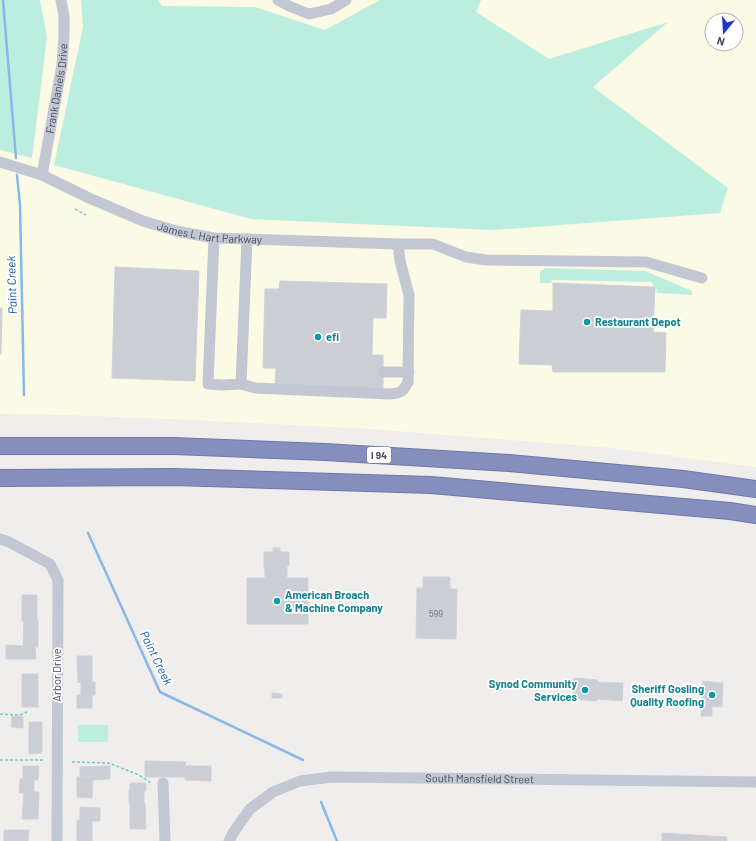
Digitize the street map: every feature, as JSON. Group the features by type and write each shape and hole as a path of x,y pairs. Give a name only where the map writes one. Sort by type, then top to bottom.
{"highway":[{"name":"I 94","path":"0,446 174,446 325,452 509,463 683,479 756,489"},
{"path":"0,478 174,477 431,485 730,511 756,515"}],"street":[{"name":"Frank Daniels Drive","path":"42,175 62,65 64,16 61,0"},
{"path":"278,0 288,6 309,14 330,9 346,0"},
{"name":"James L Hart Parkway","path":"0,162 42,175 89,198 143,221 176,231 214,238 433,244 466,257 486,260 646,262 702,278"},
{"path":"214,238 208,384 241,384 255,388 382,394 399,393 404,389 408,382 409,295 400,261 398,244"},
{"path":"241,384 247,239"},
{"path":"384,372 408,372"},
{"name":"Arbor Drive","path":"1,539 50,564 58,580 56,841"},
{"name":"South Mansfield Street","path":"229,841 250,809 273,792 300,781 331,777 756,782"},
{"path":"163,783 165,841"}],"path":[{"path":"75,209 86,215"},
{"path":"0,714 20,714 29,711"},
{"path":"0,760 44,760"},
{"path":"72,762 109,763 139,775 151,783"}],"shaded area":[{"path":"0,0 756,0 756,467 612,448 372,429 68,415 0,414"}],"green space":[{"path":"0,0 40,0 47,37 32,158 0,150"},
{"path":"81,0 158,0 162,6 255,7 325,30 380,0 481,0 476,12 549,59 668,22 593,87 728,188 720,213 493,230 251,219 54,165 83,27"},
{"path":"545,268 645,271 692,291 692,295 656,293 657,290 651,282 552,280 551,283 540,283 540,272"},
{"path":"78,725 108,725 108,742 78,742"}],"building":[{"path":"115,267 199,271 195,381 112,378"},
{"name":"efi","path":"280,281 387,284 386,318 373,318 372,355 383,355 383,389 275,385 276,368 263,368 265,289 279,289"},
{"name":"Restaurant Depot","path":"553,283 655,287 653,332 666,333 665,372 553,372 552,365 519,364 521,310 553,311"},
{"path":"0,308 2,308 1,354 0,354"},
{"name":"American Broach & Machine Company","path":"273,548 280,548 280,552 289,552 287,578 308,578 308,624 247,624 247,578 265,578 264,552 273,552"},
{"path":"423,577 450,577 450,589 423,589"},
{"path":"417,588 457,589 456,639 416,638"},
{"path":"22,595 37,595 38,647 35,647 36,659 6,659 6,645 23,646 24,621 22,621"},
{"path":"77,656 92,656 92,682 95,682 95,695 92,695 92,708 77,708 77,695 81,695 81,682 78,683"},
{"path":"22,674 38,674 38,707 22,707"},
{"name":"Synod Community Services","path":"574,678 598,680 597,701 573,699"},
{"name":"Sheriff Gosling Quality Roofing","path":"703,681 723,683 722,707 712,706 712,716 701,716"},
{"path":"598,682 623,683 622,701 597,699"},
{"path":"272,693 282,694 282,698 272,698"},
{"path":"12,716 23,717 23,728 11,727"},
{"path":"29,722 42,722 42,753 29,754"},
{"path":"145,761 186,762 185,766 211,766 211,781 185,780 185,777 145,777"},
{"path":"23,766 39,766 38,780 34,780 34,792 39,792 38,819 22,819 24,793 19,793 20,779 23,779"},
{"path":"110,766 110,779 93,780 93,777 80,777 80,767"},
{"path":"77,777 93,777 92,798 77,797"},
{"path":"130,783 146,783 144,803 146,829 130,829"},
{"path":"80,807 100,808 100,821 92,821 92,841 77,841 77,820 80,820"},
{"path":"4,830 29,830 28,841 4,841"},
{"path":"662,833 727,837 727,841 662,841"}],"waterway":[{"name":"Paint Creek","path":"3,0 16,158"},
{"name":"Paint Creek","path":"17,175 20,205 24,395"},
{"name":"Paint Creek","path":"88,533 160,692 303,760"},
{"name":"Paint Creek","path":"321,802 337,841"}],"place":[{"name":"Restaurant Depot","path":"587,322"},
{"name":"efi","path":"318,337"},
{"name":"American Broach & Machine Company","path":"277,601"},
{"name":"Synod Community Services","path":"585,690"},
{"name":"Sheriff Gosling Quality Roofing","path":"712,695"}]}
